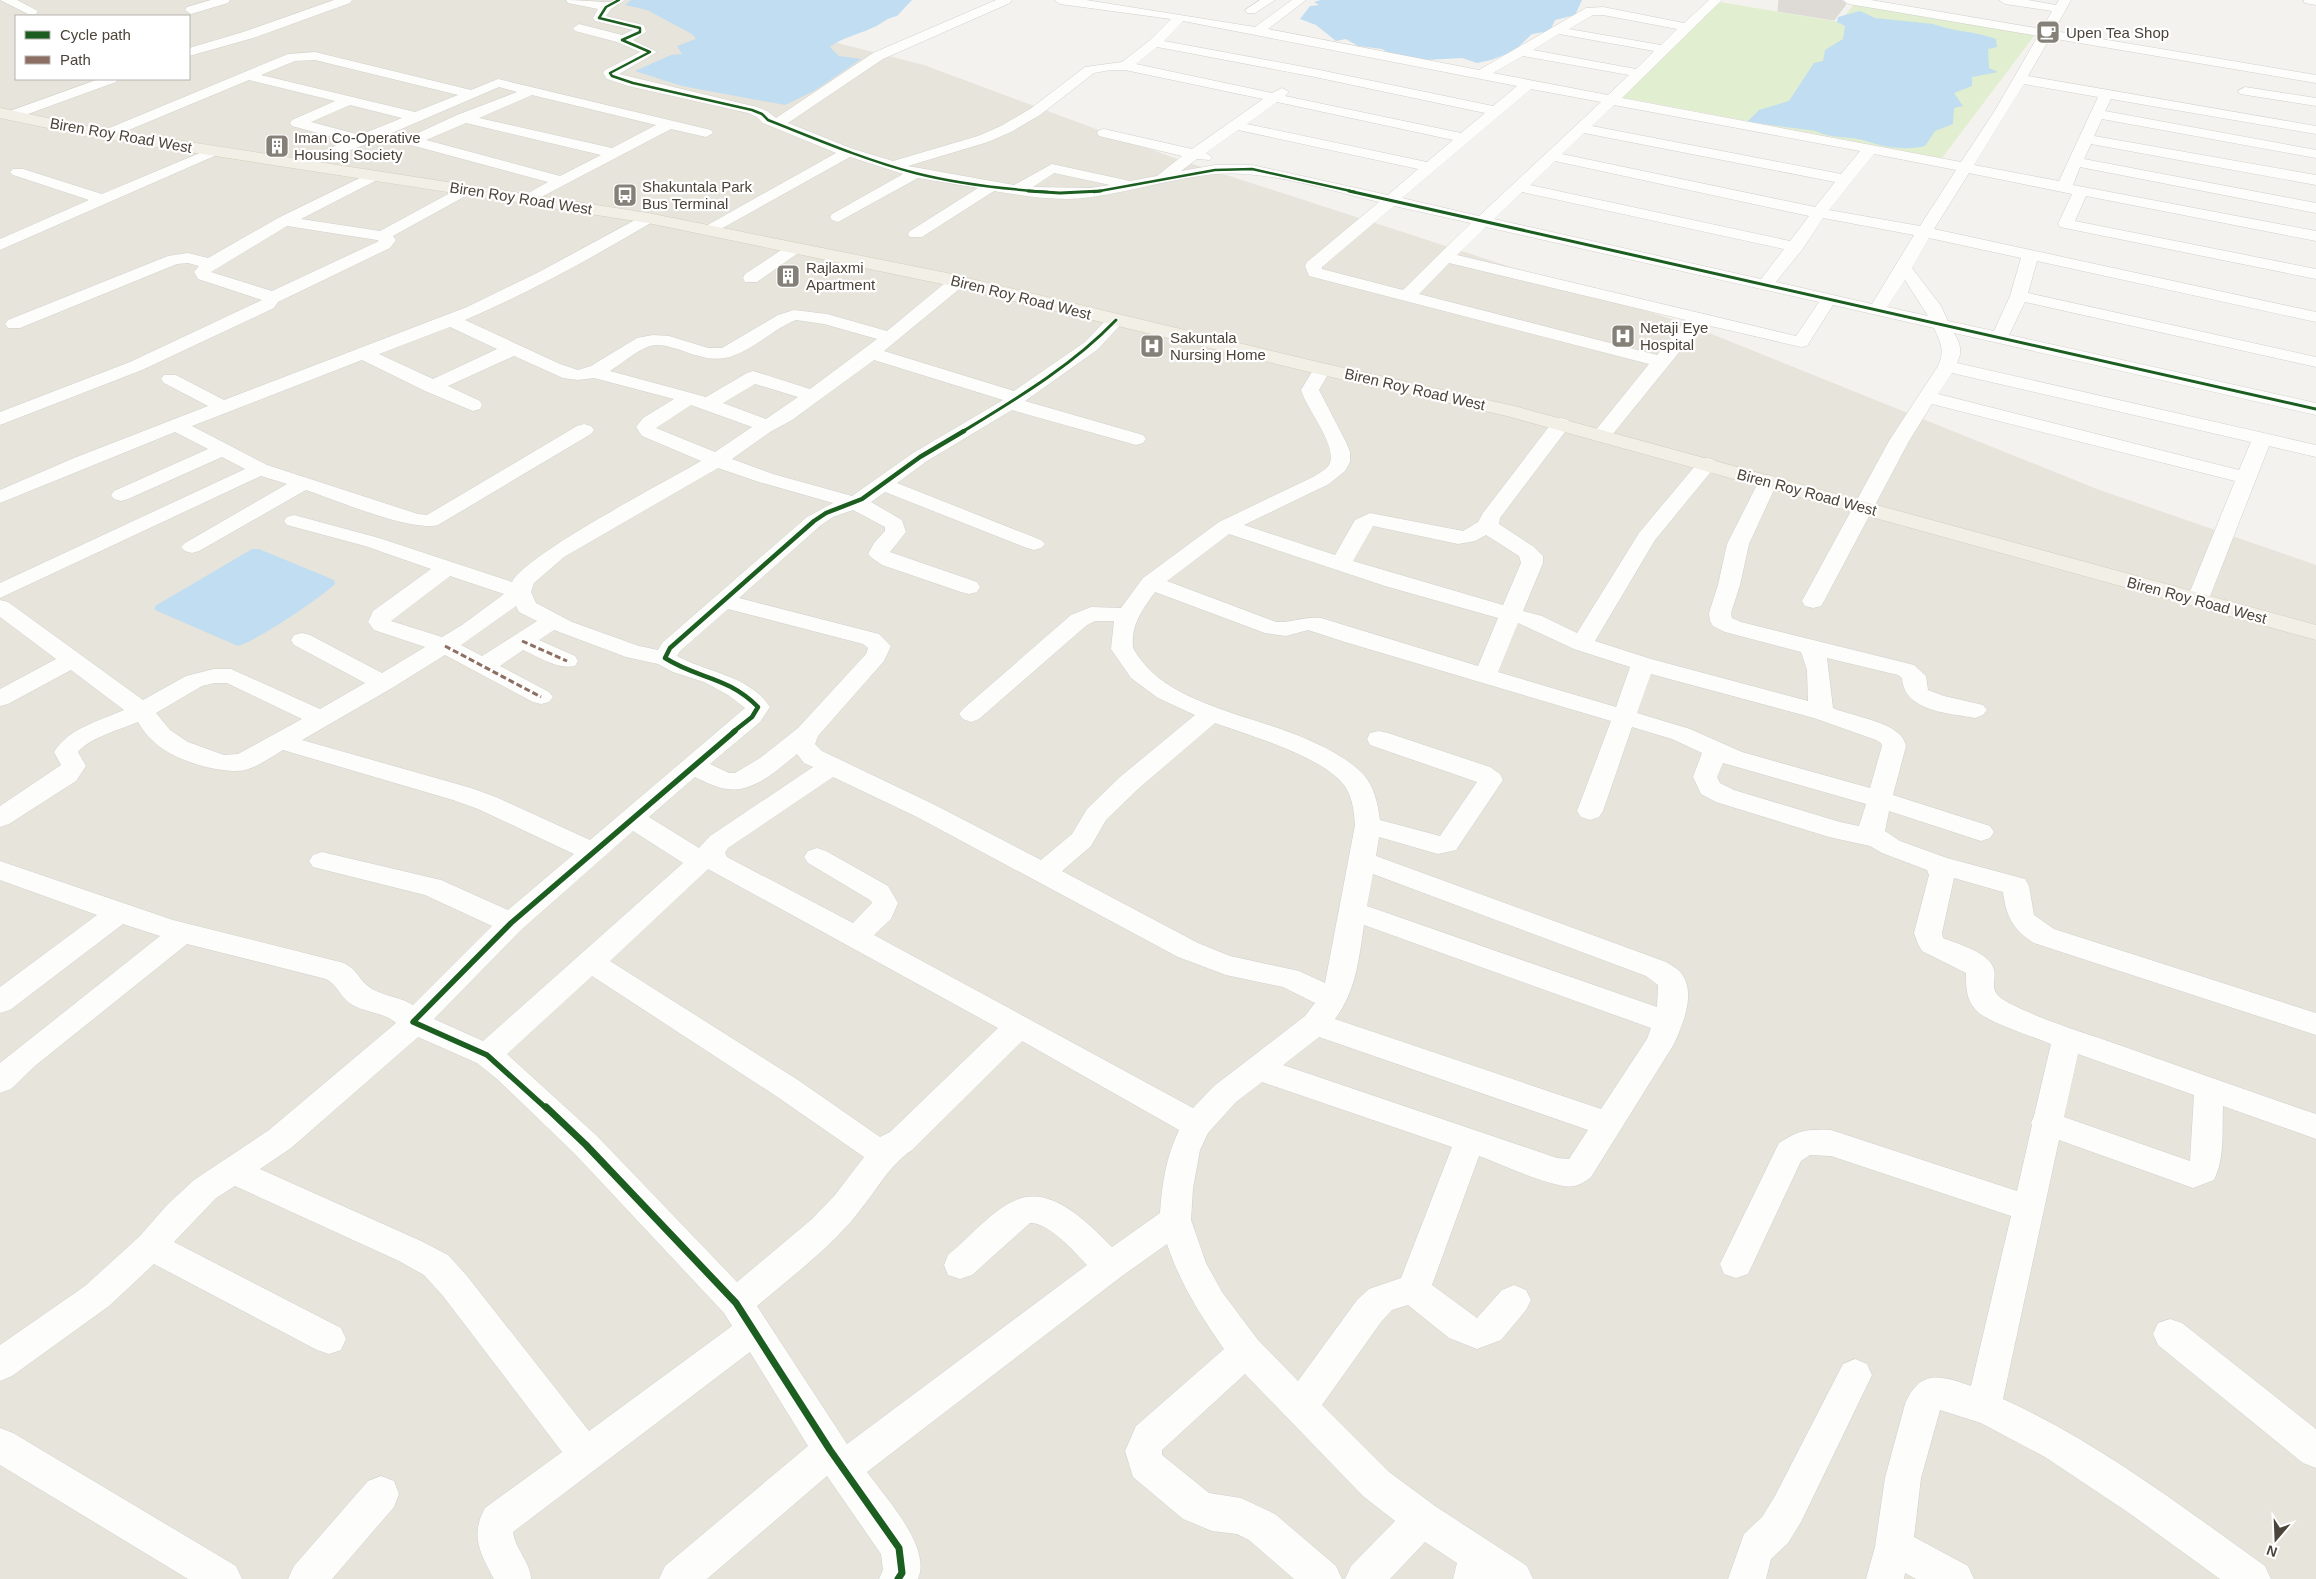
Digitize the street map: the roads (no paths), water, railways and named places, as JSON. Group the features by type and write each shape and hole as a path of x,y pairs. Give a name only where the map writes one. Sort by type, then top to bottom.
{"main road":[{"name":"Biren Roy Road West","path":"6,114 107,134 648,218 957,282 1322,368 1429,391 1561,424 2316,633"}],"street":[{"path":"6,0 32,11"},
{"path":"191,10 224,0"},
{"path":"190,52 346,0"},
{"path":"572,0 606,7"},
{"path":"620,0 606,7 599,18 641,30 622,40"},
{"path":"778,123 878,56 1006,0"},
{"path":"1060,0 1258,30 1480,75 2316,236"},
{"path":"1251,10 1269,0"},
{"path":"1277,0 1298,2"},
{"path":"1407,296 1482,220 1553,156 1662,49 1716,0"},
{"path":"1849,0 2046,33 2244,92 2316,116"},
{"path":"1877,310 1924,232 2001,112 2062,4 2004,0"},
{"path":"2309,0 2316,1"},
{"path":"1258,30 1298,2"},
{"path":"1480,75 1555,30 1596,10 1686,27"},
{"path":"1125,66 1155,43 1180,17"},
{"path":"579,28 622,40 650,52 621,65 610,73 612,76 633,83 752,110 848,152 916,173 990,187 1090,193 1215,170 1252,168"},
{"path":"1555,30 1662,49"},
{"path":"1155,43 1310,72 1496,111"},
{"path":"1158,180 1343,48"},
{"path":"1519,51 1638,72"},
{"path":"107,134 293,57 316,56 472,94"},
{"path":"892,166 983,139 1006,129 1035,112 1090,70 1112,66 1125,66 1464,138"},
{"path":"248,76 416,117"},
{"path":"2019,79 2106,94 2316,91"},
{"path":"2244,92 2316,79"},
{"path":"6,114 107,80"},
{"path":"301,165 498,84 706,133"},
{"path":"1528,84 1312,268 1315,272 1661,362"},
{"path":"530,91 412,142 560,181"},
{"path":"2244,92 2316,102"},
{"path":"2244,92 2316,130"},
{"path":"2064,187 2106,94"},
{"path":"350,100 297,122 362,140 359,142"},
{"path":"433,110 613,153"},
{"path":"2097,114 2316,154"},
{"path":"528,199 668,124"},
{"path":"1234,125 1429,167"},
{"path":"1582,128 1844,179"},
{"path":"1104,133 1942,326 2316,409"},
{"path":"2086,138 2316,180"},
{"path":"1766,284 1796,247 1844,179 1870,149"},
{"path":"0,245 214,151"},
{"path":"710,230 848,152"},
{"path":"1553,156 1819,213 1924,232 2030,257 2316,317"},
{"path":"2076,162 2316,208"},
{"path":"1017,190 1052,168 1131,184"},
{"path":"18,172 101,199"},
{"path":"838,217 916,173"},
{"path":"272,298 204,275 202,272 210,264 284,221 374,176"},
{"path":"916,234 990,187"},
{"path":"1520,187 1796,247"},
{"path":"382,236 466,190"},
{"path":"2081,190 2066,224 2316,274"},
{"path":"0,497 81,462 363,353 408,339 495,300 583,256 648,218"},
{"path":"0,419 180,346 258,310 268,304 272,298 384,245 388,240 382,236 284,221"},
{"path":"751,278 795,248"},
{"path":"1445,257 1801,342 1829,299"},
{"path":"1999,338 2019,296 2030,257"},
{"path":"5,324 174,259 188,258 210,264"},
{"path":"1813,601 1899,441 1947,366 1952,355 1951,344 1932,306 1904,268"},
{"path":"0,607 142,710 161,736 179,748 222,763 243,762 282,742 384,683 493,614 520,592 524,580 557,553 717,460 763,428 777,421 890,338 957,282"},
{"path":"2019,296 2316,362"},
{"path":"450,320 515,351 568,373 580,375 593,372 643,343 653,340 666,341 702,353 718,354 731,350 782,320 796,314 813,316 890,338"},
{"path":"1601,436 1697,318"},
{"path":"665,658 670,648 814,521 826,513 862,499 928,452 1013,401 1091,346 1116,320"},
{"path":"432,387 506,352 515,351"},
{"path":"871,352 1013,401 1136,439"},
{"path":"363,353 473,405"},
{"path":"1947,366 2316,451"},
{"path":"1322,368 1310,390 1335,436 1341,455 1336,470 1322,480 1226,526 1151,583 1127,615 1123,626 1122,649 1139,673 1166,693 1211,714 1289,741 1331,761 1355,781 1365,801 1368,825 1342,976 1334,998 1315,1024 1225,1094 1197,1125 1185,1150 1177,1188 1175,1220 1192,1267 1210,1302 1246,1351 1376,1484 1422,1519 1475,1567 1514,1579"},
{"path":"593,372 654,386 759,422 763,428"},
{"path":"813,396 752,377 650,422 646,428 649,432 717,460 767,478 852,503 887,518 895,524 896,532 881,546 879,554 890,560 969,587"},
{"path":"170,379 224,407"},
{"path":"1927,397 2246,478"},
{"path":"1339,564 1350,550 1364,522 1370,519 1458,538 1468,537 1488,525 1490,517 1561,424"},
{"path":"178,426 260,469 412,519 430,521 584,430"},
{"path":"2198,599 2262,438"},
{"path":"121,495 222,450"},
{"path":"1582,644 1646,537 1706,464"},
{"path":"0,591 260,469"},
{"path":"154,480 190,501"},
{"path":"1768,481 1740,539 1720,613 1721,621 1732,627 1906,670 1914,676 1915,687 1919,694 1928,699 1975,710"},
{"path":"192,547 304,483"},
{"path":"883,484 1034,544"},
{"path":"372,542 412,519"},
{"path":"0,1365 97,1296 151,1246 178,1215 205,1189 280,1139 404,1034 413,1022 511,923 692,766 752,717 758,707 749,698 714,678 674,665 665,658 634,652 553,621 527,607 520,592 372,542 294,521"},
{"path":"1485,676 1532,563 1532,556 1525,549 1493,533 1488,525"},
{"path":"1226,526 1339,564 1512,614 1552,628 1582,644 1643,664 1763,698 1822,712 1834,719 1882,732 1893,739 1894,746 1871,830 1875,838"},
{"path":"447,568 381,616 379,622 382,626 445,646 541,697"},
{"path":"1151,583 1273,628 1286,630 1308,623 1321,625 1353,637 1681,734 1733,758 1879,799 1980,832"},
{"path":"692,766 729,781 740,781 752,775 807,733 876,656 880,646 871,639 724,601"},
{"path":"971,714 1079,620 1091,614 1127,615"},
{"path":"483,666 553,621"},
{"path":"302,640 384,683"},
{"path":"522,641 567,661"},
{"path":"1809,647 1816,654 1820,676 1818,703 1822,712"},
{"path":"0,699 72,660"},
{"path":"1590,810 1622,717 1643,664"},
{"path":"0,818 67,775 74,766 66,752 72,744 142,710 194,681 214,676 231,676 321,719"},
{"path":"1043,873 1082,840 1096,815 1129,783 1211,714"},
{"path":"807,733 802,746 813,757 926,811 1210,960 1275,973 1334,998"},
{"path":"1368,825 1438,845 1447,844 1491,780 1481,772 1379,739"},
{"path":"282,742 470,797 593,852"},
{"path":"1715,750 1705,777 1710,788 1725,796 1838,831 1875,838 1886,845 1927,859 1939,866 2016,886 2021,918 2028,927 2044,936 2316,1024"},
{"path":"486,1055 706,857 718,842 832,766"},
{"path":"632,818 855,936 1197,1125"},
{"path":"817,857 879,894 885,903 881,912 855,936"},
{"path":"322,861 432,887 511,923"},
{"path":"1256,1068 1556,1171 1572,1174 1580,1168 1659,1044 1669,1023 1674,995 1671,980 1656,969 1363,861"},
{"path":"1939,866 1942,875 1928,933 1932,944 1969,961 1980,969 1980,992 1986,1003 1999,1011 2067,1038 2316,1127"},
{"path":"0,870 34,880 119,913 226,945 334,970 346,977 351,989 364,998 401,1011 413,1022 486,1055 529,1090 586,1145 745,1316 837,1460 899,1548 902,1573 898,1579"},
{"path":"1354,911 1669,1023"},
{"path":"0,1002 119,913"},
{"path":"0,1081 34,1051 183,932"},
{"path":"588,965 604,970 787,1088 871,1147 886,1151"},
{"path":"1315,1024 1608,1124"},
{"path":"512,1576 495,1538 493,1529 495,1525 586,1455 745,1316 846,1205 886,1151 901,1141 1018,1027"},
{"path":"1984,1406 2046,1123 2067,1038"},
{"path":"2046,1123 2193,1175 2203,1171 2206,1159 2209,1089"},
{"path":"1300,1407 1369,1311 1381,1299 1412,1289 1420,1275 1470,1140"},
{"path":"1736,1264 1790,1152 1805,1142 1831,1143 2028,1208"},
{"path":"234,1171 410,1251 436,1265 455,1286 586,1455"},
{"path":"960,1265 1024,1210 1039,1209 1054,1216 1110,1266"},
{"path":"678,1579 837,1460 1175,1220"},
{"path":"151,1246 329,1339"},
{"path":"1412,1289 1461,1327 1477,1334 1489,1330 1514,1300"},
{"path":"2170,1334 2310,1440"},
{"path":"1246,1351 1149,1438 1143,1452 1146,1464 1196,1506 1212,1513 1241,1516 1262,1527 1323,1579"},
{"path":"1747,1579 1757,1547 1775,1530 1788,1509 1855,1375"},
{"path":"1955,1579 1889,1563 1903,1478 1922,1404 1933,1392 1958,1396 1984,1406 2090,1464 2252,1579"},
{"path":"0,1445 223,1579"},
{"path":"307,1579 381,1494"},
{"path":"1364,1579 1422,1519"}],"water":[{"path":"631,0 912,0 897,16 830,47 839,56 861,59 814,91 785,105 682,86 635,71 671,55 682,54 677,46 696,39 692,34 647,10 625,5"},
{"path":"1321,0 1582,0 1575,15 1555,20 1550,31 1532,34 1514,51 1477,63 1462,58 1426,60 1394,56 1382,49 1358,46 1346,39 1336,41 1316,25 1300,19 1310,6 1319,5 1314,2"},
{"path":"1860,11 1875,18 1933,24 1996,39 1997,47 1988,49 1989,68 1998,72 1972,77 1972,86 1954,93 1963,106 1954,108 1953,124 1935,131 1925,146 1893,148 1863,140 1822,134 1816,131 1747,122 1759,110 1789,101 1814,63 1823,61 1825,50 1843,39 1845,26 1837,22 1838,17"},
{"path":"252,549 259,549 334,580 335,584 288,618 259,636 238,646 155,610 155,606"}],"place":[{"name":"Upen Tea Shop","path":"2048,32"},
{"name":"Iman Co-Operative Housing Society","path":"277,146"},
{"name":"Shakuntala Park Bus Terminal","path":"625,195"},
{"name":"Rajlaxmi Apartment","path":"788,276"},
{"name":"Netaji Eye Hospital","path":"1623,336"},
{"name":"Sakuntala Nursing Home","path":"1152,346"}]}
